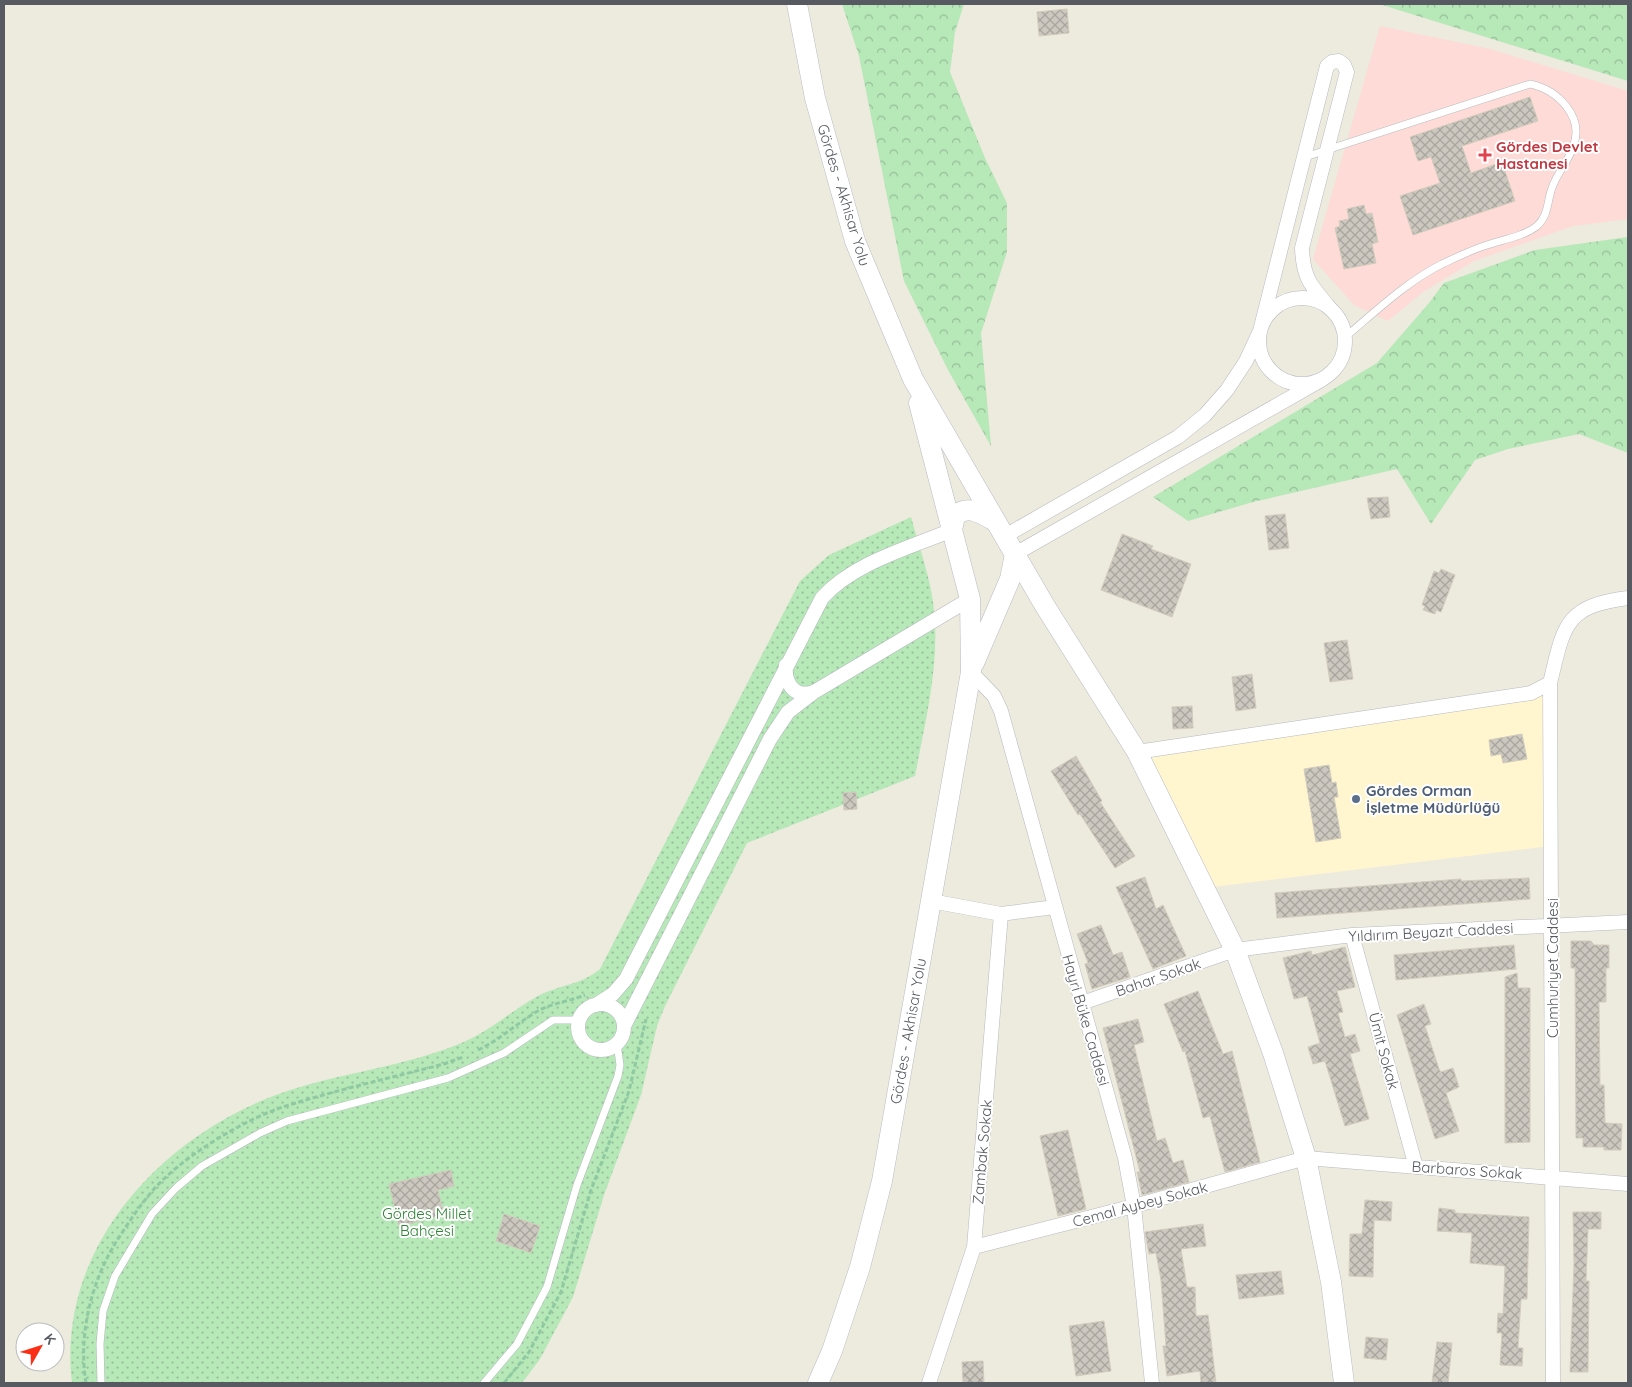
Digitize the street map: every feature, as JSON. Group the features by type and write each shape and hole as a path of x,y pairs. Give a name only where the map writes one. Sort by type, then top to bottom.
{"main road":[{"name":"Gördes - Akhisar Yolu","path":"797,4 815,98 856,241 913,379 1045,606 1136,752 1235,950 1274,1054 1306,1158 1331,1282 1344,1383"},
{"name":"Gördes - Akhisar Yolu","path":"818,1383 832,1351 860,1267 882,1181 970,672 970,599 913,379"},
{"path":"952,530 955,516 965,510 972,510 1001,529"},
{"name":"Gördes - Akhisar Yolu","path":"970,672 1010,579 1015,554"},
{"path":"970,599 976,608 985,611 994,607 1011,592 1023,590 1035,595 1045,606"}],"street":[{"path":"1015,554 1323,378 1334,370 1342,358 1344,338 1338,318 1313,288 1303,269 1302,248 1347,72 1344,65 1338,61 1332,62 1327,66 1260,331 1259,346 1263,359 1271,372 1283,380 1296,384 1310,383 1323,378"},
{"path":"1001,529 1178,437 1205,415 1227,390 1246,362 1266,318 1275,307 1288,300 1302,298 1317,300 1329,307"},
{"path":"952,530 856,570 832,586 814,610 626,980 613,994 593,999 579,1020 580,1036 590,1047 604,1051 617,1044 622,1038 625,1024 770,739 788,712 814,692 970,599"},
{"name":"Cumhuriyet Caddesi","path":"1553,1383 1550,682 1562,634 1574,616 1601,601 1628,598"},
{"path":"786,664 786,678 792,689 802,694 814,692"},
{"name":"Hayri Büke Caddesi","path":"970,672 994,696 1001,711 1125,1158 1134,1206 1152,1383"},
{"path":"1136,752 1531,693 1550,682"},
{"path":"931,901 1001,914 1055,907"},
{"name":"Zambak Sokak","path":"929,1383 974,1247 1001,914"},
{"name":"Yıldırım Beyazıt Caddesi","path":"1235,950 1352,935 1628,922"},
{"name":"Ümit Sokak","path":"1352,935 1416,1167"},
{"name":"Bahar Sokak","path":"1082,1003 1235,950"},
{"path":"593,999 618,1011 625,1024"},
{"name":"Cemal Aybey Sokak","path":"974,1247 1134,1206 1306,1158"},
{"name":"Barbaros Sokak","path":"1306,1158 1552,1176 1628,1184"}],"lane":[{"path":"1304,157 1530,84 1541,86 1561,100 1574,121 1576,132 1575,145 1551,189 1545,215 1535,227 1484,246 1439,266 1390,300 1344,338"},
{"path":"101,1383 100,1344 103,1311 115,1276 152,1214 176,1188 202,1166 260,1133 286,1121 448,1078 504,1053 553,1020 579,1020"},
{"path":"484,1383 517,1344 547,1287 577,1185 618,1076 620,1065 617,1044"}],"path":[{"path":"86,1383 85,1343 89,1308 101,1270 140,1205 165,1177 193,1154 254,1120 282,1107 462,1058 496,1041 533,1014 549,1006 593,999"},
{"path":"504,1383 529,1352 561,1292 591,1190 629,1091 647,1015"}],"shaded area":[{"name":"Gördes Devlet Hastanesi","path":"1380,26 1490,49 1628,91 1628,219 1573,226 1474,261 1423,292 1388,321 1354,305 1313,259"},
{"name":"Gördes Orman İşletme Müdürlüğü","path":"1550,683 1551,846 1205,888 1137,752 1531,693"}],"green space":[{"path":"842,4 964,4 955,32 950,72 985,158 1007,203 1007,252 981,333 991,446 948,370 904,281 859,56"},
{"path":"1379,4 1628,4 1628,81"},
{"path":"1628,237 1628,453 1579,434 1508,449 1475,460 1431,524 1397,469 1253,502 1188,521 1153,497 1377,363 1444,283 1535,250"},
{"name":"Gördes Millet Bahçesi","path":"911,517 930,587 935,631 933,672 915,776 747,843 665,1006 657,1026 641,1095 604,1195 573,1297 540,1359 522,1383 72,1383 71,1334 81,1288 98,1245 124,1206 155,1170 192,1140 233,1115 276,1095 432,1054 466,1041 538,996 578,982 600,969 800,581 829,555"}],"building":[{"path":"1067,9 1069,33 1039,36 1037,12"},
{"path":"1530,97 1538,121 1462,146 1471,173 1502,162 1515,201 1413,235 1400,196 1440,183 1431,157 1418,161 1410,137"},
{"path":"1364,205 1366,214 1372,213 1378,242 1372,244 1376,263 1344,269 1335,228 1340,226 1339,221 1349,219 1347,209"},
{"path":"1388,497 1390,517 1371,519 1367,498"},
{"path":"1285,514 1289,548 1269,550 1265,516"},
{"path":"1122,534 1153,546 1151,549 1191,564 1172,617 1101,590"},
{"path":"1441,569 1455,575 1441,612 1436,610 1435,614 1423,610 1425,606 1422,605 1434,571 1439,573"},
{"path":"1347,640 1353,679 1330,682 1324,643"},
{"path":"1252,674 1256,708 1236,711 1232,677"},
{"path":"1192,706 1193,728 1173,729 1172,707"},
{"path":"1522,734 1527,759 1503,763 1501,754 1491,756 1489,740"},
{"path":"1076,756 1102,801 1100,802 1135,856 1115,868 1080,814 1078,815 1051,771"},
{"name":"Gördes Orman İşletme Müdürlüğü","path":"1329,765 1332,783 1336,782 1338,797 1334,797 1341,838 1316,842 1304,769"},
{"path":"856,792 857,809 844,810 843,793"},
{"path":"1145,877 1156,909 1163,905 1186,956 1153,969 1116,887"},
{"path":"1529,878 1530,899 1277,918 1275,893 1461,879 1461,881"},
{"path":"1101,925 1113,955 1122,952 1130,977 1092,989 1085,964 1088,963 1077,934"},
{"path":"1571,941 1591,941 1594,945 1609,945 1609,968 1606,968 1606,1002 1599,1002 1600,1085 1604,1085 1605,1123 1622,1124 1621,1150 1604,1150 1604,1147 1583,1147 1583,1138 1576,1138 1575,968 1571,968"},
{"path":"1514,945 1516,969 1396,980 1394,955"},
{"path":"1345,947 1355,987 1337,991 1343,1012 1338,1013 1345,1037 1355,1034 1360,1051 1350,1054 1369,1119 1345,1126 1325,1061 1313,1064 1308,1047 1320,1043 1307,996 1294,999 1283,958 1311,951 1312,955"},
{"path":"1517,973 1518,988 1530,988 1530,1142 1505,1143 1505,977"},
{"path":"1198,991 1223,1054 1232,1051 1260,1162 1225,1172 1210,1116 1203,1118 1185,1051 1183,1052 1164,1004"},
{"path":"1424,1004 1431,1024 1425,1026 1439,1069 1441,1072 1453,1068 1459,1087 1446,1093 1459,1131 1435,1139 1397,1015"},
{"path":"1138,1019 1144,1042 1134,1045 1157,1141 1165,1138 1173,1163 1183,1160 1189,1182 1142,1195 1137,1172 1140,1172 1103,1028"},
{"path":"1068,1130 1086,1209 1058,1216 1040,1136"},
{"path":"451,1170 454,1186 438,1190 444,1215 399,1226 389,1184"},
{"path":"1365,1200 1392,1202 1391,1221 1374,1220 1373,1277 1349,1276 1350,1234 1362,1234"},
{"path":"1439,1208 1455,1210 1455,1213 1529,1217 1527,1299 1521,1299 1518,1348 1523,1348 1522,1366 1500,1365 1502,1333 1497,1333 1498,1313 1503,1314 1505,1266 1470,1263 1472,1233 1437,1231"},
{"path":"1573,1212 1601,1212 1601,1229 1588,1229 1586,1281 1589,1281 1588,1372 1570,1372 1574,1264"},
{"path":"504,1214 540,1226 531,1253 496,1241"},
{"path":"1203,1224 1206,1246 1181,1249 1187,1287 1195,1287 1196,1316 1208,1315 1216,1383 1201,1383 1200,1371 1167,1376 1163,1346 1166,1346 1161,1280 1156,1253 1149,1254 1145,1232"},
{"path":"1281,1271 1284,1294 1239,1299 1236,1275"},
{"path":"1104,1321 1111,1371 1076,1376 1069,1326"},
{"path":"1366,1337 1388,1339 1386,1360 1364,1358"},
{"path":"1437,1342 1452,1343 1448,1383 1432,1383"},
{"path":"983,1361 984,1383 963,1383 962,1362"}],"place":[{"name":"Gördes Devlet Hastanesi","path":"1485,155"},
{"name":"Gördes Orman İşletme Müdürlüğü","path":"1356,799"}]}
